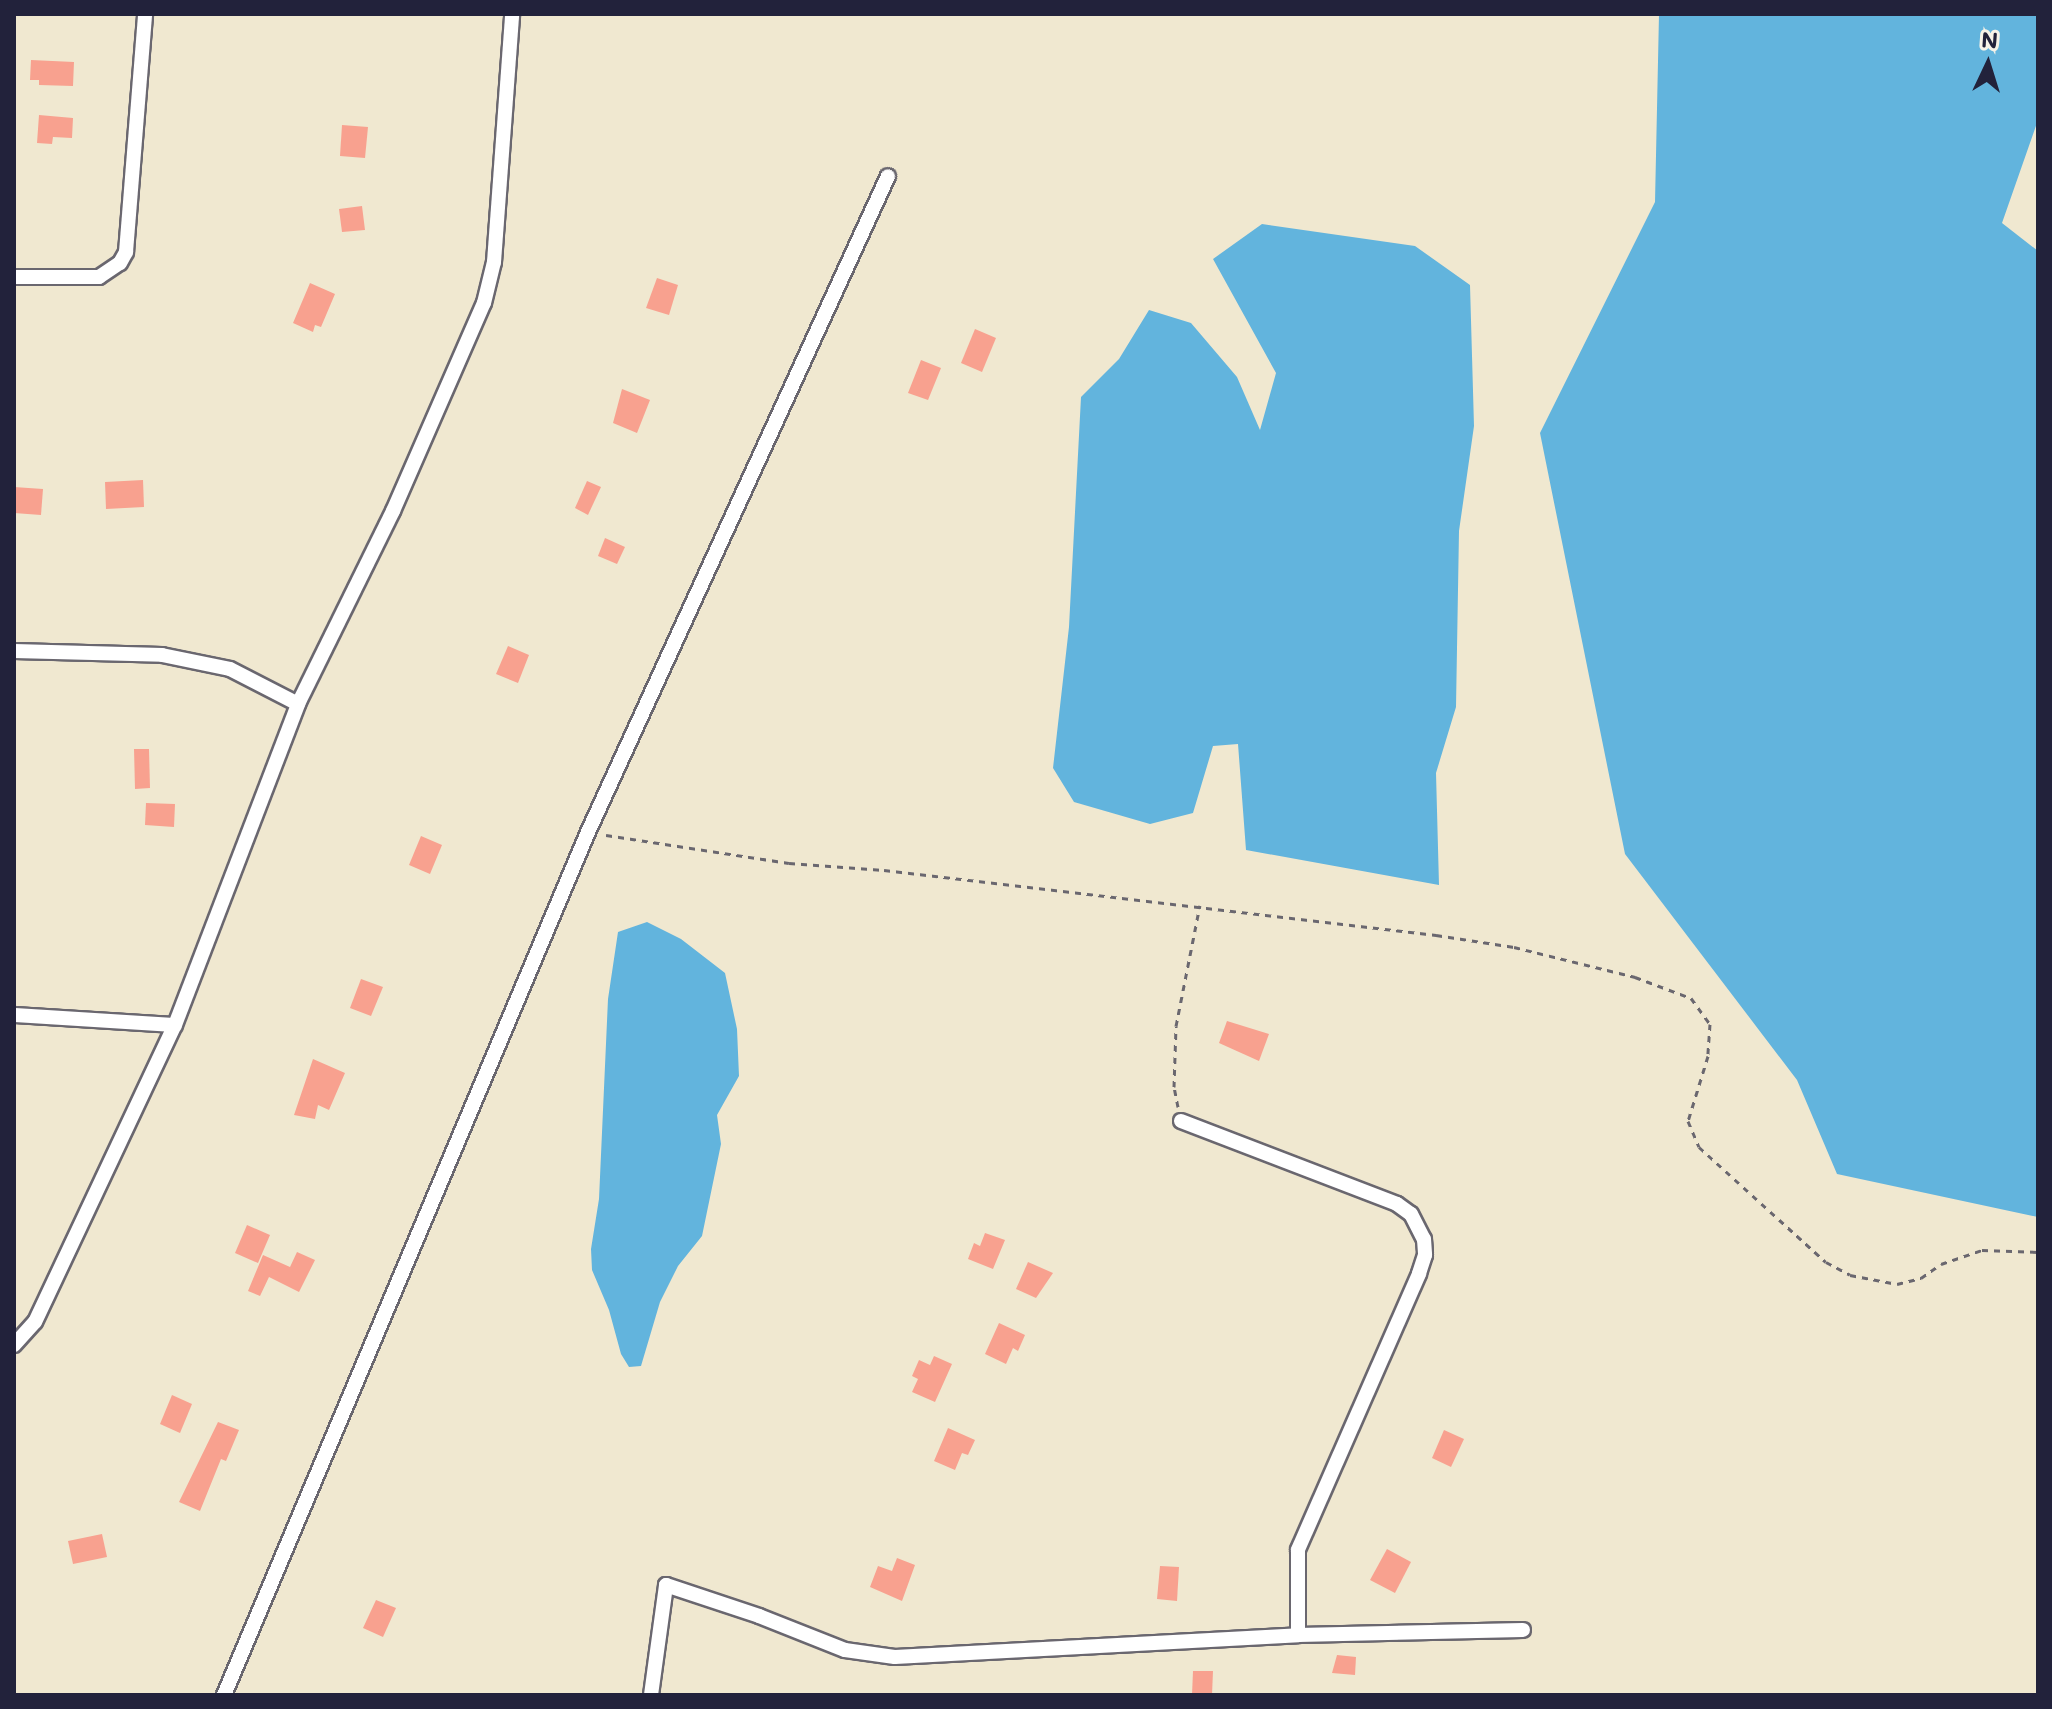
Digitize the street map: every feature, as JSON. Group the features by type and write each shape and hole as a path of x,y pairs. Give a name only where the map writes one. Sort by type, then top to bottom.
{"street":[{"path":"14,277 99,277 120,263 126,252 145,14"},
{"path":"14,1345 35,1322 175,1025 298,704 393,511 484,303 494,262 512,14"},
{"path":"224,1695 588,832 888,176"},
{"path":"14,651 162,655 230,669 298,704"},
{"path":"14,1015 175,1025"},
{"path":"1181,1121 1397,1204 1411,1214 1424,1239 1425,1255 1419,1274 1298,1550 1298,1635"},
{"path":"651,1695 666,1585 868,1655 1007,1652 1298,1635 1523,1630"}],"path":[{"path":"588,832 789,863 1200,905 1514,947 1674,990 1691,998 1710,1024 1708,1056 1697,1081 1688,1121 1699,1147 1826,1262 1850,1275 1897,1284 1921,1278 1941,1264 1982,1250 2038,1252"},
{"path":"1181,1121 1174,1087 1173,1056 1200,905"}],"water":[{"path":"1659,14 2038,14 2038,120 2002,223 2038,251 2038,1217 1837,1174 1797,1080 1625,854 1540,433 1655,202"},
{"path":"1262,224 1415,246 1470,285 1474,426 1459,531 1456,707 1436,773 1439,885 1246,850 1238,744 1213,746 1193,813 1150,824 1074,802 1053,768 1069,627 1081,397 1119,359 1149,310 1191,323 1237,377 1260,430 1276,373 1213,259"},
{"path":"647,922 681,939 725,973 737,1029 739,1076 717,1115 721,1144 702,1236 678,1266 660,1302 641,1366 629,1367 621,1354 609,1310 592,1270 591,1249 599,1199 608,999 618,932"}],"building":[{"path":"31,60 74,62 73,86 39,85 39,80 30,80"},
{"path":"39,115 73,118 72,138 53,137 52,144 37,143"},
{"path":"342,125 368,127 365,158 340,156"},
{"path":"362,206 365,230 342,232 339,209"},
{"path":"657,278 678,285 669,315 646,308"},
{"path":"310,283 335,294 321,327 315,325 313,332 293,323"},
{"path":"975,329 996,338 982,372 961,363"},
{"path":"921,360 941,368 928,400 908,393"},
{"path":"622,389 650,400 637,433 613,423"},
{"path":"143,480 144,507 106,509 105,482"},
{"path":"587,481 601,487 588,515 575,508"},
{"path":"14,487 43,489 41,515 14,513"},
{"path":"605,538 625,547 617,564 598,556"},
{"path":"508,646 529,655 518,683 496,674"},
{"path":"134,749 149,749 150,788 135,789"},
{"path":"146,803 175,804 174,827 145,825"},
{"path":"421,836 442,845 430,874 409,865"},
{"path":"361,979 383,987 371,1016 350,1008"},
{"path":"1227,1021 1269,1034 1259,1061 1219,1043"},
{"path":"313,1059 345,1073 329,1110 318,1105 315,1119 294,1115"},
{"path":"247,1225 270,1235 258,1263 235,1253"},
{"path":"985,1233 1005,1240 993,1269 968,1259 974,1243 980,1246"},
{"path":"297,1252 315,1260 299,1292 269,1277 260,1296 248,1291 263,1255 290,1267"},
{"path":"1028,1262 1053,1273 1036,1298 1016,1289"},
{"path":"999,1323 1025,1335 1018,1351 1013,1348 1006,1364 985,1354"},
{"path":"934,1356 952,1364 935,1402 912,1392 918,1379 912,1376 919,1360 930,1365"},
{"path":"172,1395 192,1404 180,1433 160,1424"},
{"path":"218,1422 239,1430 226,1461 221,1459 200,1511 179,1502"},
{"path":"948,1428 975,1440 968,1455 962,1453 955,1470 934,1461"},
{"path":"1444,1430 1464,1439 1451,1467 1432,1458"},
{"path":"102,1534 107,1557 73,1564 68,1541"},
{"path":"1387,1549 1411,1562 1395,1593 1370,1580"},
{"path":"897,1558 915,1565 902,1601 870,1587 878,1566 892,1571"},
{"path":"1160,1566 1179,1567 1177,1601 1157,1599"},
{"path":"376,1600 396,1608 383,1637 363,1628"},
{"path":"1337,1655 1356,1657 1355,1675 1332,1673"},
{"path":"1193,1671 1213,1671 1212,1695 1192,1695"}]}
